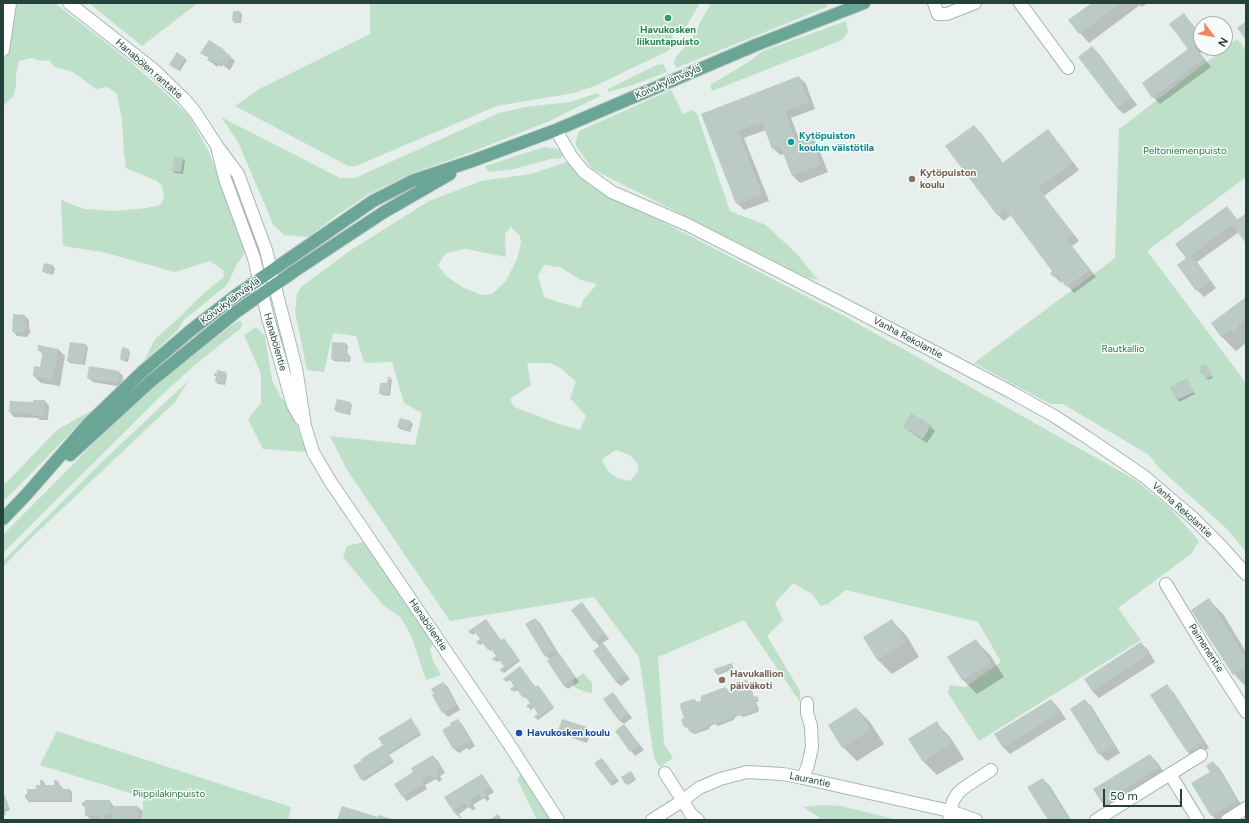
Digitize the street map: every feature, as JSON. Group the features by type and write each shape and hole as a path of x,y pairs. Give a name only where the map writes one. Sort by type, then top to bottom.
{"main road":[{"name":"Koivukylänväylä","path":"3,519 89,423 142,372 190,331 259,279 373,201 412,181 556,130 756,45 864,3"},
{"name":"Koivukylänväylä","path":"26,495 151,381 236,312 384,212 472,161"}],"street":[{"path":"3,50 10,3"},
{"name":"Hanabölen rantatie","path":"69,3 154,70 195,112 217,146 238,174 266,250 274,285"},
{"path":"934,3 938,14 947,14 975,3"},
{"path":"1020,3 1068,68"},
{"name":"Vanha Rekolantie","path":"556,130 571,156 584,172 612,192 686,224 832,298 1054,416 1145,477 1192,518 1220,545 1246,574"},
{"name":"Hanabölen rantatie","path":"217,146 225,179 254,258 259,279"},
{"name":"Hanabölentie","path":"259,279 268,318 293,405 305,426"},
{"name":"Hanabölentie","path":"274,285 296,368 305,426 313,452 330,481 495,723 558,820"},
{"name":"Paimenentie","path":"1166,584 1246,712"},
{"path":"804,778 812,747 811,726 807,713 807,703"},
{"path":"1096,820 1201,755"},
{"path":"949,816 953,801 958,793 964,787 991,770"},
{"name":"Laurantie","path":"652,820 699,788 720,779 747,772 783,774 804,778 949,816 976,820"},
{"path":"665,773 691,814 698,820"},
{"path":"1170,774 1198,820"},
{"path":"1227,820 1246,808"}],"green space":[{"path":"3,3 55,3 129,61 159,87 189,116 208,150 246,251 236,266 227,285 184,320 178,330 144,361 155,339 205,292 224,277 223,270 210,261 175,272 102,252 63,246 61,200 84,209 116,211 147,208 160,205 164,198 162,186 157,181 126,168 122,120 117,94 107,87 96,89 73,72 55,67 49,60 41,61 32,58 19,61 16,75 16,87 13,97 3,106"},
{"path":"89,3 198,3 142,46"},
{"path":"370,3 700,3 682,34 671,33 676,47 595,86 574,93 497,106 356,166 348,166 235,106 259,89 370,34"},
{"path":"711,3 828,3 827,7 676,68 674,62 676,57 690,41"},
{"path":"846,21 848,32 842,40 712,91 710,85 750,61 763,51"},
{"name":"Rautkallio","path":"1237,39 1246,50 1246,177 1147,251 1246,383 1246,552 1228,530 1159,468 1149,455 1063,404 1050,404 974,363 1115,258 1119,129 1215,56 1233,56 1233,42"},
{"path":"663,64 667,72 633,85 608,92 608,89 657,65"},
{"path":"671,90 683,114 692,110 697,114 730,211 766,225 798,255 818,280 806,277 592,169 575,144 579,131"},
{"path":"598,93 600,96 552,120 469,153 410,174 369,194 337,215 309,237 284,235 273,224 238,142 221,117 340,178 355,178 499,113 525,107 570,102"},
{"path":"544,147 558,149 564,153 564,155 561,158 551,159 510,170 488,172 485,166"},
{"path":"567,162 596,187 846,317 1134,479 1171,509 1199,541 1191,554 1118,608 1141,640 979,741 948,693 950,685 965,687 1001,662 978,622 846,590 828,604 821,606 812,594 793,583 775,603 783,620 767,636 800,691 800,702 744,620 658,657 664,744 673,758 660,767 654,758 639,657 594,597 450,621 347,470 330,436 415,445 422,413 404,403 392,362 364,363 356,336 333,333 324,372 307,370 295,312 297,294 301,287 351,250 429,201 481,181 531,174","holes":["511,227 520,236 521,243 517,259 506,281 492,294 482,295 464,288 446,276 438,265 446,253 466,249 506,257 505,234","544,265 560,267 581,280 597,284 584,299 580,308 544,297 538,276","527,363 550,363 562,369 576,382 570,398 586,416 580,430 556,423 514,407 510,399 531,385","616,450 630,455 637,463 639,470 630,481 617,478 608,471 602,459"]},
{"path":"240,320 242,324 241,328 195,365 165,392 3,553 3,535 106,431 166,377"},
{"path":"256,327 265,336 272,380 280,396 290,408 307,452 263,449 248,419 261,403 261,374 244,335"},
{"path":"189,380 175,402 26,543 3,567 3,561 106,458"},
{"path":"94,409 3,502 3,486 57,430"},
{"path":"364,542 433,643 430,649 433,661 441,675 426,680 411,635 400,617 383,605 343,557 347,546"},
{"path":"583,673 592,682 592,693 585,692 574,687 573,680"},
{"name":"Piippilakinpuisto","path":"57,731 291,807 288,820 143,820 143,797 40,765"},
{"path":"521,774 550,820 537,820 517,779"},
{"path":"820,805 841,806 898,820 821,820 819,817 803,807"}],"building":[{"path":"1092,3 1121,3 1079,34 1068,20"},
{"path":"233,11 240,11 239,22 232,21"},
{"path":"1184,13 1193,26 1193,56 1202,56 1204,59 1152,98 1142,83 1188,49 1169,24"},
{"path":"1246,21 1246,40 1237,28"},
{"path":"209,40 225,50 224,51 231,56 225,66 213,61 212,63 207,60 209,58 200,53"},
{"path":"1092,46 1131,97 1117,108 1078,57"},
{"path":"177,52 185,58 178,70 169,65"},
{"name":"Kytöpuiston koulun väistötila","path":"799,76 809,102 785,111 795,139 809,134 821,165 792,176 780,146 772,149 762,122 738,131 762,194 736,204 701,114"},
{"path":"974,125 1002,163 1048,129 1073,163 1038,188 1073,234 1066,238 1090,270 1066,287 1057,274 1053,277 1050,273 1052,271 1005,208 997,215 945,146"},
{"path":"174,157 183,158 181,172 172,171"},
{"path":"1227,206 1237,220 1246,213 1246,243 1232,225 1191,255 1210,281 1196,291 1177,265 1186,258 1175,244"},
{"path":"44,263 53,265 51,274 42,271"},
{"path":"1246,297 1246,319 1237,326 1239,328 1233,332 1232,329 1221,337 1211,323"},
{"path":"13,314 25,315 24,324 26,324 26,330 24,329 24,333 12,332"},
{"path":"70,342 86,344 83,364 67,361"},
{"path":"332,342 346,343 346,353 349,354 349,361 331,359"},
{"path":"38,345 58,349 53,379 33,376 34,366 40,367 43,351 38,351"},
{"path":"122,347 129,349 127,361 120,359"},
{"path":"1206,364 1212,376 1205,378 1203,373 1201,374 1199,370 1201,369 1200,367"},
{"path":"89,366 119,371 118,383 87,378"},
{"path":"217,370 226,372 223,384 215,382 216,376 214,376 214,373 217,373"},
{"path":"388,377 390,377 389,394 379,394 380,383 387,383"},
{"path":"1187,378 1194,392 1176,400 1170,387"},
{"path":"337,399 351,402 348,414 334,410"},
{"path":"33,400 45,400 44,416 9,412 10,401 33,402"},
{"path":"911,413 931,425 923,439 903,427"},
{"path":"400,418 411,421 408,430 397,427"},
{"path":"1209,598 1246,659 1246,667 1233,675 1191,610"},
{"path":"582,602 605,634 594,642 571,610"},
{"path":"535,618 555,650 545,657 525,624"},
{"path":"486,619 501,640 504,638 519,659 501,672 500,669 504,667 498,658 494,661 492,659 496,656 490,648 488,650 481,641 478,644 476,642 480,639 474,631 470,634 468,631"},
{"path":"892,619 906,642 877,660 863,637"},
{"path":"976,639 991,663 962,680 947,657"},
{"path":"1141,642 1149,655 1092,691 1084,679"},
{"path":"603,643 626,674 616,682 593,651"},
{"path":"559,653 575,677 563,685 547,661"},
{"path":"732,663 733,667 715,673 714,669"},
{"path":"520,666 535,687 538,685 553,706 536,719 534,716 538,714 532,705 528,708 526,706 530,703 524,695 522,697 516,688 512,691 510,689 514,686 508,678 504,681 503,679"},
{"path":"746,680 748,681 754,697 757,696 758,700 755,700 757,707 756,710 741,716 737,714 733,715 732,718 716,724 708,724 707,727 692,733 689,731 687,725 683,726 681,719 684,718 680,706 681,703 693,699 696,700 696,702 701,701 701,696 725,687 729,691 733,689 734,684"},
{"path":"443,682 457,705 442,713 432,695 434,694 431,689"},
{"path":"1167,684 1203,741 1187,752 1150,695"},
{"path":"613,692 628,713 619,721 603,699"},
{"path":"1051,699 1060,712 1003,748 994,734"},
{"path":"1085,699 1114,745 1099,755 1070,709"},
{"path":"856,707 870,730 842,748 828,725"},
{"path":"411,718 420,732 388,753 392,760 361,780 353,766 383,745 378,738"},
{"path":"458,719 471,742 453,749 442,730 451,725 450,723"},
{"path":"562,719 587,727 583,739 558,731"},
{"path":"937,721 951,744 923,762 908,739"},
{"path":"624,724 640,745 630,752 615,731"},
{"path":"1150,754 1159,767 1102,803 1093,789"},
{"path":"433,755 441,768 436,771 438,775 434,778 431,774 421,780 424,784 402,797 394,784 413,772 411,768"},
{"path":"602,758 617,779 610,784 594,763"},
{"path":"1213,761 1237,800 1211,816 1191,783 1210,772 1206,766"},
{"path":"631,771 635,778 625,784 621,777"},
{"path":"482,774 491,787 484,791 487,795 482,798 479,794 470,800 472,804 467,807 465,803 455,809 458,813 455,814 444,797"},
{"path":"1043,778 1069,820 1048,820 1027,787"},
{"path":"40,780 43,780 43,785 54,785 54,780 57,780 57,785 61,785 61,789 70,789 70,800 26,800 25,794 27,794 27,789 36,789 36,785 40,785"},
{"path":"3,792 9,808 4,810 5,813 3,813"},
{"path":"85,800 110,800 110,809 113,809 113,806 138,806 138,820 113,820 113,813 104,816 104,820 98,820 98,815 85,816 85,806 82,806 82,802 85,802"},
{"path":"342,806 378,817 379,815 395,820 337,820"},
{"path":"498,814 502,820 489,820"}],"place":[{"name":"Havukosken liikuntapuisto","path":"668,18"},
{"name":"Kytöpuiston koulun väistötila","path":"791,142"},
{"name":"Kytöpuiston koulu","path":"912,179"},
{"name":"Havukallion päiväkoti","path":"722,680"},
{"name":"Havukosken koulu","path":"519,733"}],"park label":[{"name":"Peltoniemenpuisto","path":"1185,151"}]}
